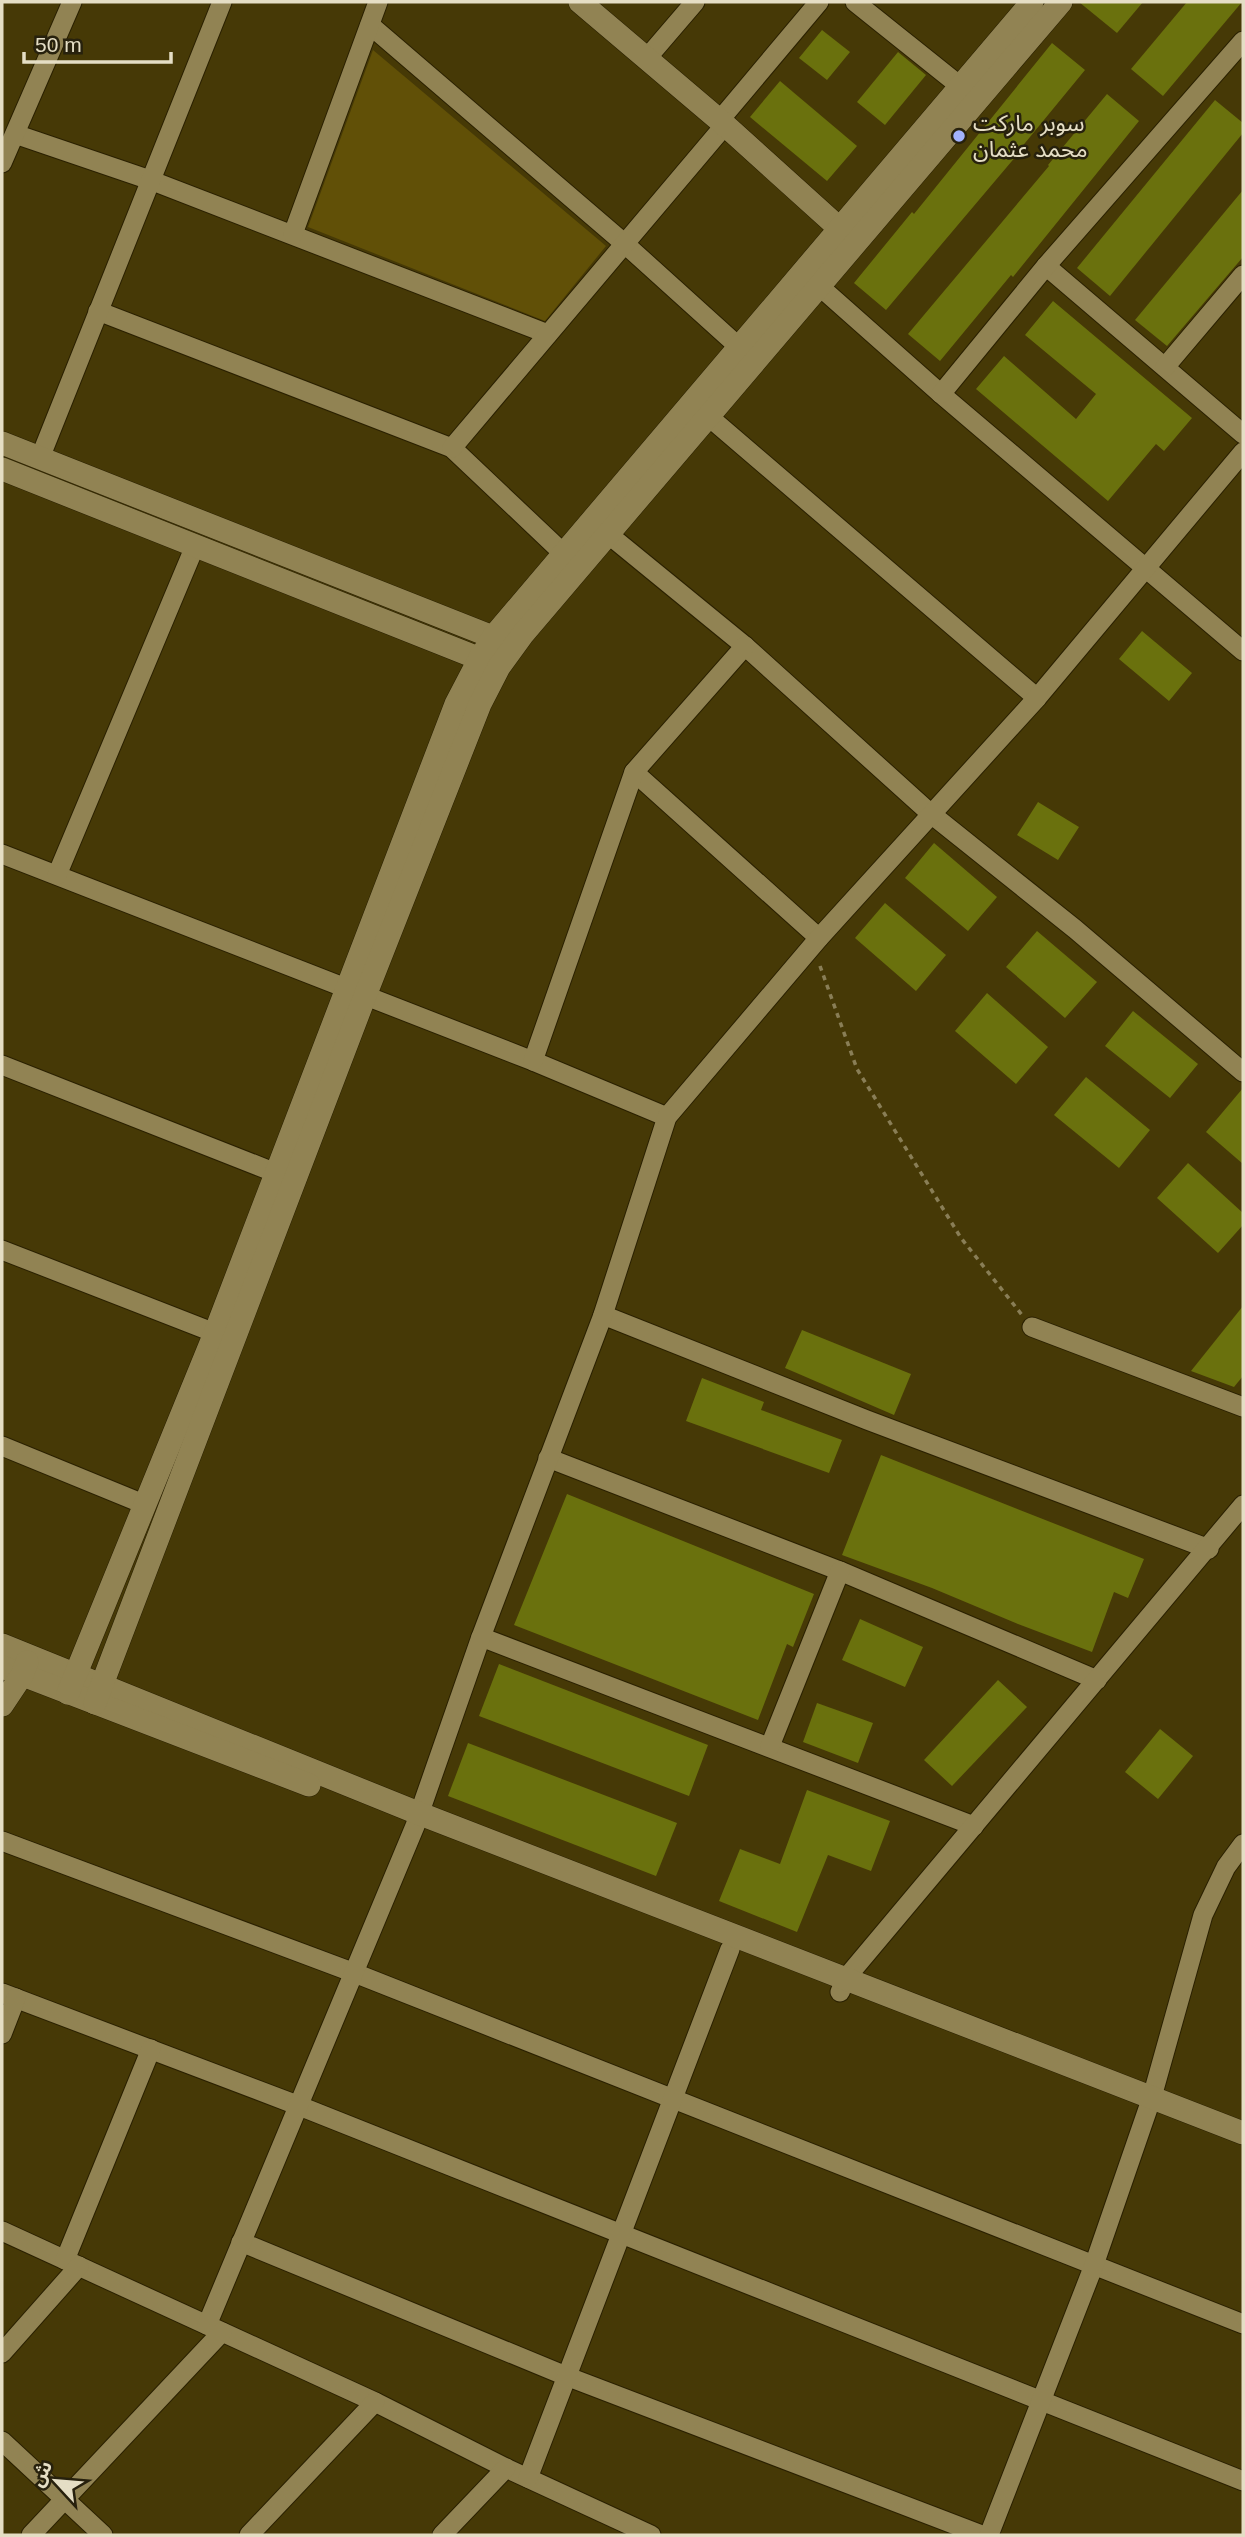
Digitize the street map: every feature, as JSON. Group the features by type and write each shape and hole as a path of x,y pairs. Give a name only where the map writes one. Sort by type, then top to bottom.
{"street":[{"path":"2,163 72,2"},
{"path":"40,458 222,2"},
{"path":"293,234 378,2"},
{"path":"580,2 722,123 847,236"},
{"path":"647,58 695,2"},
{"path":"452,448 625,244 819,2"},
{"path":"855,2 960,86"},
{"path":"847,236 960,86 1032,2"},
{"path":"504,641 608,534 708,416 811,279 847,236 1061,2"},
{"path":"370,25 625,244 739,347"},
{"path":"941,394 1046,266 1243,41"},
{"path":"15,134 150,180 548,334"},
{"path":"1046,266 1243,434"},
{"path":"1165,367 1243,275"},
{"path":"98,1694 355,992 456,704 489,662 564,554 739,347 811,279"},
{"path":"811,279 941,394 1243,650"},
{"path":"98,311 452,448 564,554"},
{"path":"708,416 1037,698"},
{"path":"2,443 504,641"},
{"path":"31,2535 65,2500 214,2328 241,2242 417,1819 481,1637 603,1315 667,1116 930,813 1037,698 1243,452"},
{"path":"2,468 489,662"},
{"path":"608,534 745,646 930,813 1075,929 1243,1072"},
{"path":"57,875 195,546"},
{"path":"533,1060 634,772 745,646"},
{"path":"634,772 816,942"},
{"path":"2,854 533,1060 667,1116"},
{"path":"71,1683 146,1505 276,1173 355,992"},
{"path":"2,1065 276,1173"},
{"path":"2,1250 215,1333"},
{"path":"603,1315 867,1420 1209,1549"},
{"path":"1031,1327 1243,1406"},
{"path":"2,1446 146,1505"},
{"path":"548,1458 841,1571 1097,1679"},
{"path":"843,1985 1243,1505"},
{"path":"770,1746 841,1571"},
{"path":"481,1637 974,1826"},
{"path":"2,1645 18,1666 71,1683 1150,2104 1243,2147"},
{"path":"2,1703 18,1666"},
{"path":"417,1819 730,1949 843,1985"},
{"path":"2,1841 352,1972 1243,2324"},
{"path":"989,2535 1094,2265 1150,2104 1203,1915 1222,1874 1243,1844"},
{"path":"528,2478 730,1949"},
{"path":"2,2034 9,1995 297,2105 1243,2481"},
{"path":"2,2353 72,2263 151,2049"},
{"path":"1150,2104 1243,2133"},
{"path":"2,2231 375,2402 641,2533"},
{"path":"241,2242 566,2376 982,2535"},
{"path":"249,2535 375,2402"},
{"path":"2,2441 103,2535"},
{"path":"443,2535 506,2468"}],"path":[{"path":"816,942 857,1069 961,1238 1031,1327"}],"shaded area":[{"path":"373,50 606,246 545,321 308,227"}],"building":[{"path":"1079,2 1143,2 1117,33"},
{"path":"1187,2 1242,2 1163,96 1131,69"},
{"path":"822,30 850,52 827,80 799,58"},
{"path":"1052,43 1085,70 886,310 854,283 912,212 914,214"},
{"path":"898,52 926,75 885,125 857,102"},
{"path":"780,81 857,146 827,181 750,117"},
{"path":"1107,94 1139,121 1013,277 1011,275 940,361 908,334"},
{"path":"1215,100 1243,123 1243,133 1110,296 1077,268"},
{"path":"1243,190 1243,257 1167,346 1135,320"},
{"path":"1053,301 1192,418 1164,451 1156,444 1108,501 976,389 1004,356 1076,419 1096,394 1025,335"},
{"path":"1142,631 1192,673 1169,701 1119,659"},
{"path":"1038,802 1079,827 1058,860 1017,835"},
{"path":"934,843 997,897 968,931 905,878"},
{"path":"885,903 946,955 916,991 855,938"},
{"path":"1037,931 1097,982 1065,1018 1006,967"},
{"path":"987,993 1048,1047 1016,1084 955,1031"},
{"path":"1133,1011 1198,1064 1170,1098 1105,1046"},
{"path":"1086,1077 1150,1130 1119,1168 1054,1115"},
{"path":"1243,1088 1243,1164 1206,1132"},
{"path":"1188,1163 1243,1213 1243,1225 1218,1253 1157,1198"},
{"path":"1243,1306 1243,1376 1234,1387 1191,1371"},
{"path":"802,1330 911,1374 894,1415 785,1368"},
{"path":"702,1378 764,1402 761,1410 842,1440 829,1473 686,1421"},
{"path":"881,1455 1144,1559 1128,1598 1114,1592 1092,1652 842,1555"},
{"path":"567,1494 814,1594 793,1647 787,1644 758,1720 514,1625"},
{"path":"860,1619 923,1647 905,1687 842,1660"},
{"path":"499,1664 708,1745 689,1796 479,1716"},
{"path":"998,1680 1027,1707 952,1786 924,1760"},
{"path":"817,1703 873,1723 858,1763 803,1742"},
{"path":"1160,1729 1193,1756 1158,1799 1125,1772"},
{"path":"468,1743 677,1823 656,1876 448,1796"},
{"path":"807,1790 890,1821 871,1871 828,1855 797,1932 719,1901 740,1849 780,1864"}],"place":[{"name":"سوبر ماركت محمد عثمان","path":"959,136"}]}
